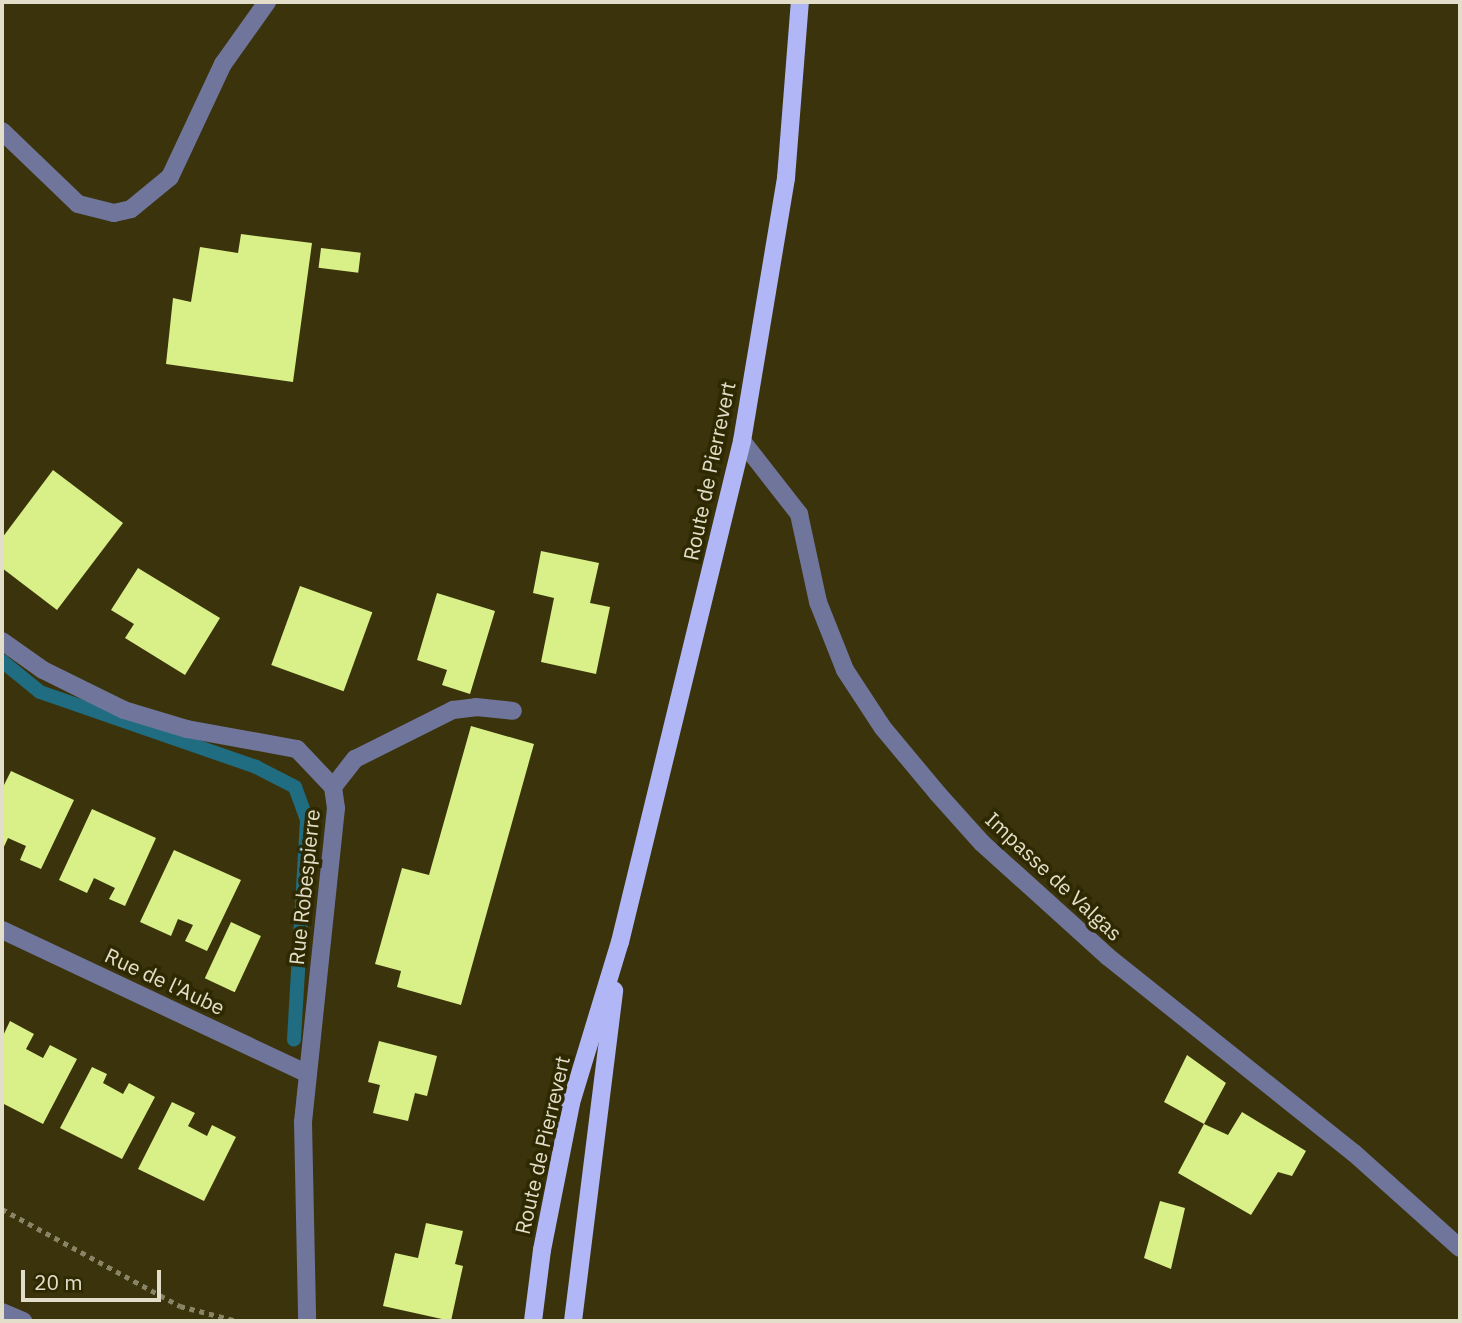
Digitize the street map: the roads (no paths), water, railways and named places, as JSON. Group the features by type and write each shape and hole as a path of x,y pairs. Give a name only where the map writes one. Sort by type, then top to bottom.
{"main road":[{"name":"Route de Pierrevert","path":"533,1321 542,1250 571,1103 620,942 743,440 786,178 800,2"},
{"name":"Route de Pierrevert","path":"573,1321 620,942"}],"street":[{"path":"2,131 78,204 114,214 131,209 170,177 223,64 267,2"},
{"name":"Impasse de Valgas","path":"743,440 799,514 818,601 845,670 883,729 938,794 982,843 1107,956 1354,1153 1460,1248"},
{"name":"Rue Robespierre","path":"2,641 43,670 124,710 187,729 297,749 333,787 336,808 302,1156 307,1321"},
{"path":"333,787 346,767 365,752 453,710 476,707 513,711"},
{"name":"Rue de l'Aube","path":"2,930 308,1074"},
{"path":"2,1312 23,1321"}],"waterway":[{"path":"2,661 40,692 256,767 295,787 307,820 294,1040"}]}
